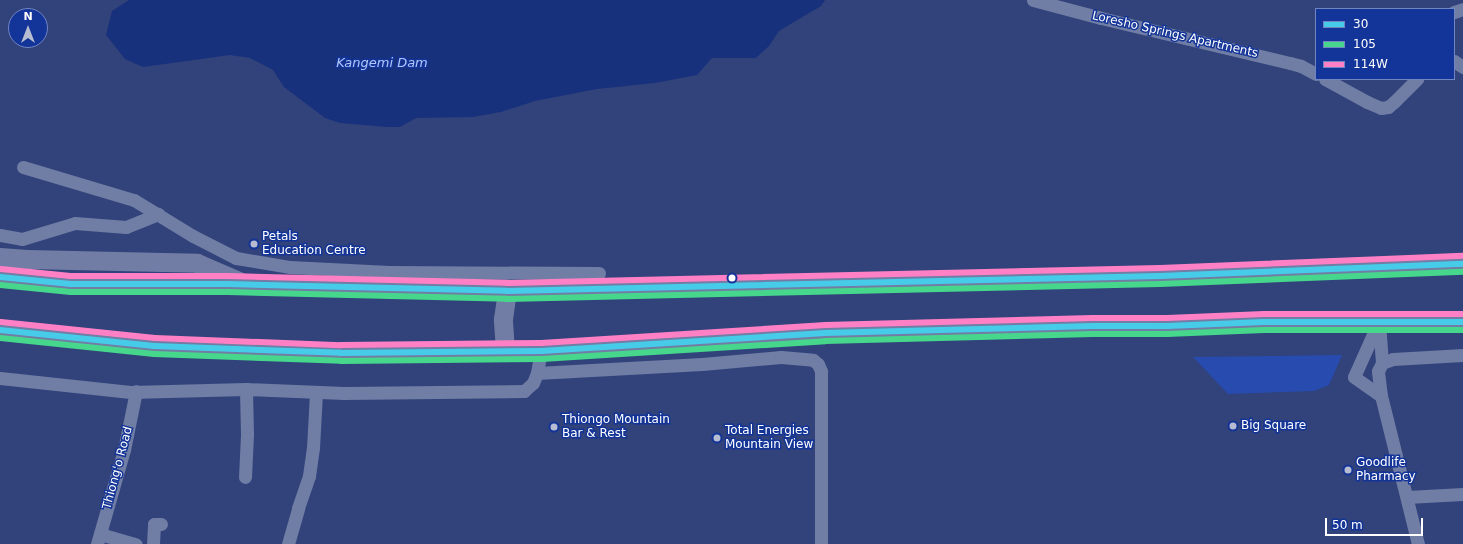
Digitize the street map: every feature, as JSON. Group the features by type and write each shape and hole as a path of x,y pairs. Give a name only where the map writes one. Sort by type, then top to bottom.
{"highway":[{"path":"0,256 27,259 197,263 248,285"},
{"path":"0,277 71,284 248,285 507,291 1167,276 1431,264 1463,264"},
{"path":"505,350 503,319 507,291"},
{"path":"0,330 154,346 341,353 505,350 541,351 610,348 781,334 1093,326 1167,326 1264,322 1463,322"}],"street":[{"name":"Loresho Springs Apartments","path":"1033,0 1101,18 1290,63 1301,66 1315,73"},
{"path":"1328,80 1367,102 1384,108 1394,102 1416,80"},
{"path":"23,167 134,200 193,236 236,258 290,267 389,272 529,274 599,273"},
{"path":"0,235 22,239 75,223 126,227 159,214"},
{"path":"1431,264 1463,260"},
{"path":"1379,321 1382,363 1378,371 1381,396 1418,544"},
{"path":"1379,321 1354,377 1381,396"},
{"path":"781,334 781,357"},
{"path":"0,378 136,391 246,389 344,393 524,391 533,382 537,373 541,351"},
{"path":"1382,363 1393,359 1463,355"},
{"path":"537,373 702,364 781,357 813,360 818,364 821,371 821,544"},
{"path":"245,477 247,434 246,389"},
{"name":"Thiong'o Road","path":"98,539 124,450 136,391"},
{"path":"288,544 309,476 313,448 316,392"},
{"path":"1407,497 1463,494"},
{"path":"153,544 154,524 161,524"},
{"path":"98,539 136,544"}],"shaded area":[{"path":"1342,355 1329,385 1314,391 1228,394 1193,357"}],"water":[{"name":"Kangemi Dam","path":"129,0 825,0 821,6 779,31 769,46 756,58 712,58 697,75 655,83 597,89 535,101 501,112 473,117 416,118 400,127 387,127 340,123 325,118 284,87 273,70 250,58 230,55 143,67 125,59 106,35 112,11"}],"transit line":[{"name":"114W","path":"1,269 71,276 228,276 507,283 1160,268 1463,256"},
{"name":"30","path":"0,277 71,284 228,284 507,291 1160,276 1463,264"},
{"name":"105","path":"0,285 71,292 228,292 507,299 1160,284 1463,272"},
{"name":"114W","path":"1,322 155,338 341,345 541,343 825,325 1093,318 1167,318 1264,314 1463,314"},
{"name":"30","path":"0,330 154,346 341,353 541,351 825,333 1093,326 1167,326 1264,322 1463,322"},
{"name":"105","path":"0,338 154,354 341,361 542,359 825,341 1093,334 1167,334 1264,330 1463,330"}],"place":[{"name":"Petals Education Centre","path":"254,244"},
{"name":"Big Square","path":"1233,426"},
{"name":"Thiongo Mountain Bar & Rest","path":"554,427"},
{"name":"Total Energies Mountain View","path":"717,438"},
{"name":"Goodlife Pharmacy","path":"1348,470"}]}
